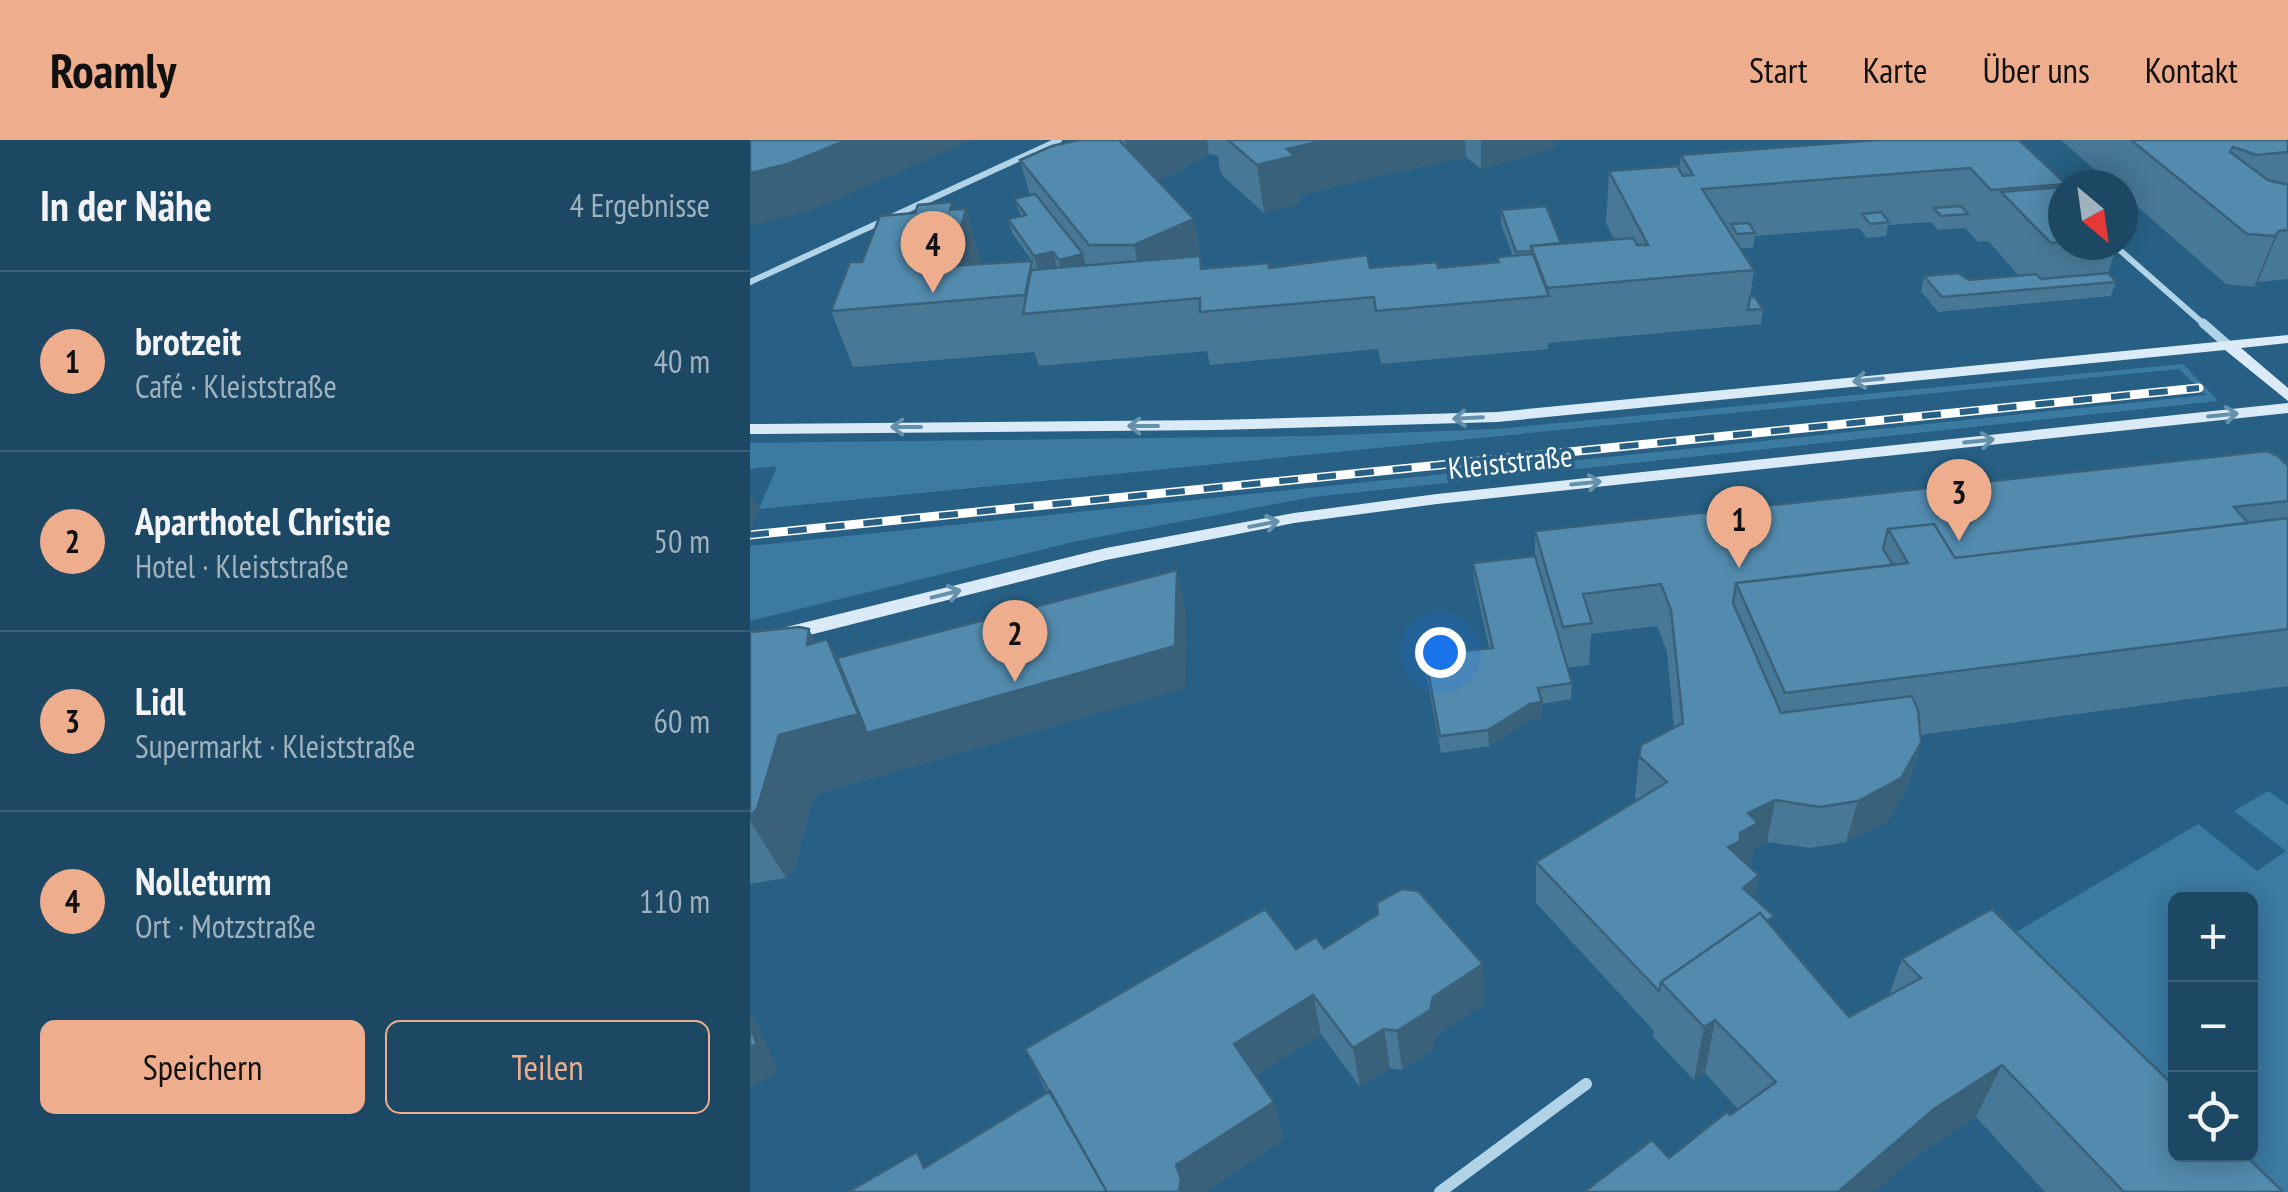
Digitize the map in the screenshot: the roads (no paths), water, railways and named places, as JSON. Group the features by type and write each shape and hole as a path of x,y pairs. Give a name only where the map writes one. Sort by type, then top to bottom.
{"main road":[{"name":"Kleiststraße","path":"750,428 1251,425 1498,417 2288,339"},
{"path":"2228,345 2288,396"},
{"name":"Kleiststraße","path":"750,643 1106,554 1294,518 1437,499 2288,408"}],"street":[{"path":"750,282 1059,140"},
{"path":"2131,260 2228,345"},
{"path":"1440,1192 1586,1084"}],"railway":[{"path":"750,535 2199,388"}],"place":[{"name":"Nolleturm","path":"933,293"},
{"name":"Lidl","path":"1959,541"},
{"name":"brotzeit","path":"1739,568"},
{"name":"Aparthotel Christie","path":"1015,682"}]}
